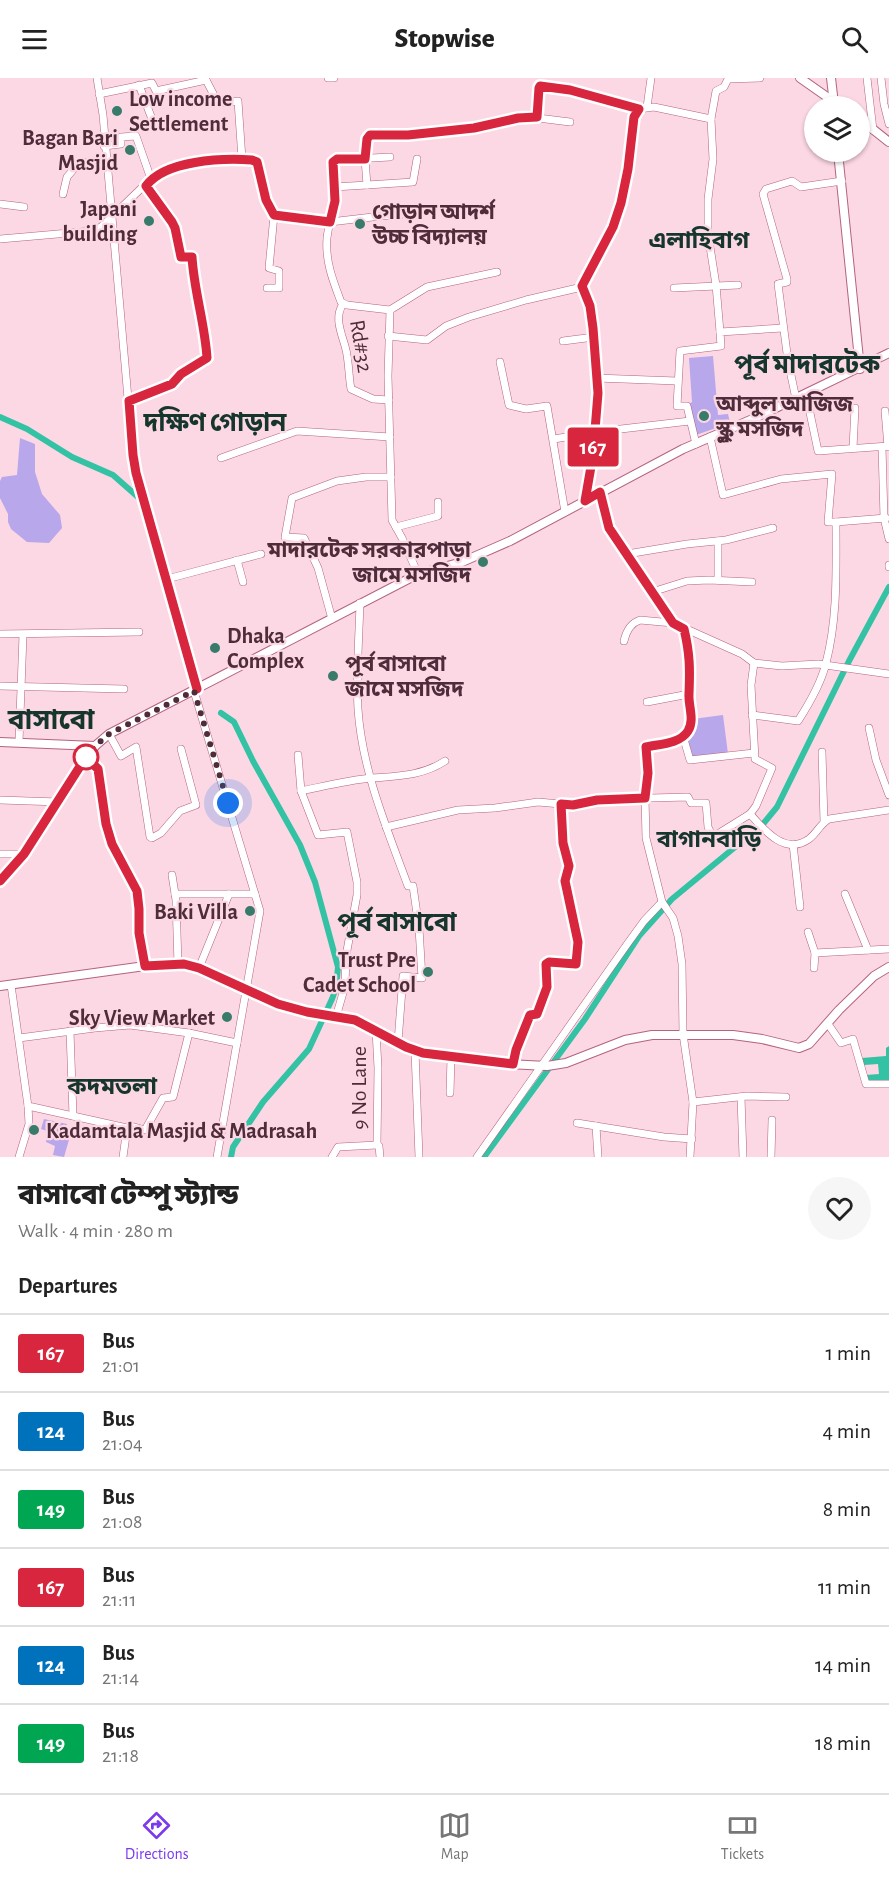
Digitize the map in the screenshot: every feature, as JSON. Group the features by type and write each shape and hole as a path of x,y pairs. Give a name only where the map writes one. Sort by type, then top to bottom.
{"street":[{"path":"97,78 136,473 260,911 217,1157"},
{"path":"328,78 334,78"},
{"path":"647,107 651,78"},
{"path":"696,444 687,406 677,406 677,381 680,351 721,346 708,228 708,199 713,159 711,119 716,91 724,87 728,79 760,78"},
{"path":"800,78 824,96"},
{"path":"831,78 834,96"},
{"path":"867,78 873,130"},
{"path":"881,78 889,124"},
{"path":"99,94 152,83 156,91 205,79 218,103 238,101 242,159"},
{"path":"139,85 155,127"},
{"path":"537,117 540,86 570,90 639,109 647,107 711,119"},
{"path":"388,336 427,340 446,326 469,317 582,286 613,227 621,203 628,169 634,117 639,109"},
{"path":"367,185 365,159 367,139 371,135 408,135 474,128 518,118 537,117 570,122"},
{"path":"870,127 889,142"},
{"path":"104,146 119,145 121,137 136,136 151,179"},
{"path":"390,157 335,160 333,165 335,201 327,238 328,262 343,304 390,310 427,287 497,272"},
{"path":"0,239 92,231 101,227 151,179 189,164 242,159 257,162 266,200 274,215 269,268 279,271 279,288 267,288"},
{"path":"334,188 415,181 417,159"},
{"path":"63,194 67,177 79,163 106,160"},
{"path":"839,162 860,369"},
{"path":"796,399 783,328 778,284 785,283 787,279 763,194 764,190 792,181 801,187 842,181"},
{"path":"129,401 172,384 181,374 207,358 194,284 192,257 181,257 175,228 146,186"},
{"path":"0,204 24,207"},
{"path":"274,215 330,222 400,215"},
{"path":"674,288 738,285"},
{"path":"582,286 590,306 598,393 585,501"},
{"name":"Rd#32","path":"343,304 339,310 340,334 347,353 351,389 370,398 389,400"},
{"path":"390,310 388,336 392,520 418,574"},
{"path":"720,332 783,328"},
{"path":"563,341 594,337"},
{"path":"0,881 24,854 86,757 109,734 418,574 462,562 490,550 710,437 860,369 889,353"},
{"path":"500,362 509,405 526,409 547,406 565,512"},
{"path":"596,378 677,381"},
{"path":"806,394 818,451 886,447"},
{"path":"854,448 855,408"},
{"path":"885,411 889,539"},
{"path":"554,440 595,432 690,421"},
{"path":"221,458 297,431 390,437"},
{"path":"710,437 723,495 781,479 832,474 828,522 887,518"},
{"path":"332,619 318,568 304,538 285,537 292,498 337,481 366,477 391,477"},
{"path":"600,492 609,528 673,623"},
{"path":"396,527 438,516 438,502"},
{"path":"752,715 798,721 810,702 826,665 836,611 836,522"},
{"path":"627,554 718,541 773,528"},
{"path":"718,541 718,580"},
{"path":"167,579 261,554"},
{"path":"237,560 243,582"},
{"path":"652,592 687,581 752,582"},
{"path":"360,603 358,710 371,778 408,886 413,886 419,928 422,978 403,976 399,1042"},
{"path":"624,641 627,632 640,620 673,623 742,654 754,663 782,666 826,665 889,674"},
{"path":"684,629 691,659 689,694 691,721 688,732 683,736 671,742 646,747 648,773 645,798 646,838 665,906 673,918 682,964 683,1034 693,1102 690,1157"},
{"path":"0,634 139,632"},
{"path":"19,742 23,634"},
{"path":"386,827 458,810 538,802 573,805 597,800 688,797 691,803 706,803 708,827 713,837 750,814 756,806 772,768 755,759 751,685 754,663"},
{"path":"0,686 124,689"},
{"path":"647,702 689,694"},
{"path":"869,728 876,760 889,795"},
{"path":"109,734 121,756 136,747 152,838 161,833 180,811 196,806 197,802 181,749"},
{"path":"683,736 690,760 754,753"},
{"path":"0,742 95,746"},
{"path":"822,752 824,822"},
{"path":"298,755 301,790 318,836 347,832 357,882 357,895 346,956 345,986 328,1016"},
{"path":"86,757 98,769 106,824 112,844 137,891 139,933 145,966"},
{"path":"301,790 371,778 416,774 445,761"},
{"path":"0,800 59,802"},
{"path":"513,1064 530,1015 537,1014 547,987 546,964 549,962 576,964 578,942 565,881 569,866 563,843 561,804"},
{"path":"750,814 764,831 779,841 793,844 809,839 824,822 840,816 889,810"},
{"path":"793,844 800,907"},
{"path":"0,854 24,854"},
{"path":"172,875 178,964"},
{"path":"175,894 255,894"},
{"path":"199,968 229,894"},
{"path":"845,894 868,950"},
{"path":"477,1157 545,1066 644,921 665,906"},
{"path":"808,932 815,953 814,968"},
{"path":"815,953 889,949"},
{"path":"0,986 145,966 178,964 199,968 285,1006 355,1020 415,1051 450,1058 545,1066 557,1065 625,1040 652,1035 733,1035 800,1048 809,1044 839,1010 874,976 889,967"},
{"path":"11,985 29,1124 19,1157"},
{"path":"828,1024 841,1043 853,1039 866,1084 889,1084"},
{"path":"19,1038 130,1025 189,1033 237,1043"},
{"name":"9 No Lane","path":"376,1030 378,1068 376,1145 379,1146 380,1157"},
{"path":"70,1031 73,1116"},
{"path":"28,1107 145,1130 163,1098 173,1097 189,1033"},
{"path":"415,1051 419,1157"},
{"path":"450,1058 450,1093"},
{"path":"693,1102 741,1097 786,1097"},
{"path":"741,1097 743,1157"},
{"path":"771,1157 772,1120"},
{"path":"577,1123 664,1137 692,1139"},
{"path":"596,1126 598,1157"},
{"path":"123,1157 127,1128"},
{"name":"9 No Lane","path":"332,1157 338,1147 376,1145"}],"shaded area":[{"path":"713,356 718,415 728,414 730,423 696,435 689,404 692,402 689,358"},
{"path":"20,438 35,444 35,472 42,494 60,515 62,528 49,543 27,542 11,529 8,514 0,498 2,477 17,475"},
{"path":"723,715 728,754 692,758 687,737 693,729 693,719"},
{"path":"889,1046 889,1080 869,1081 866,1075 879,1074 878,1064 864,1065 862,1058 886,1056 886,1048"},
{"path":"44,1119 67,1124 66,1128 71,1133 64,1157 53,1155 55,1146 46,1142 47,1131 41,1129"}],"waterway":[{"path":"0,417 27,429 72,457 113,475 147,505"},
{"path":"484,1157 585,1019 639,936 672,899 763,824 777,807 849,661 889,587"},
{"path":"221,713 234,722 300,845 315,882 338,967 336,988 309,1049 263,1102 233,1147 231,1157"}],"bus line":[{"name":"167","path":"0,881 24,854 86,757 98,769 106,824 112,844 137,891 139,933 145,966 184,964 199,968 291,1009 349,1018 365,1023 406,1047 423,1053 513,1064 530,1015 537,1014 547,987 546,964 549,962 576,964 578,942 565,881 569,866 563,843 561,804 573,805 597,800 645,798 648,773 646,747 680,739 688,732 691,721 689,694 691,659 684,629 673,623 609,528 600,492 585,501 593,455 598,393 590,306 582,286 602,251 621,203 628,169 634,117 639,109 570,90 540,86 537,117 518,118 491,126 474,128 408,135 370,135 367,139 365,159 337,159 333,162 335,201 330,222 274,215 266,200 257,162 252,160 214,160 189,164 151,179 146,186 175,228 181,257 192,257 194,284 207,358 181,374 172,384 129,401 130,432 136,473 197,689"}],"place":[{"name":"Low income Settlement","path":"117,111"},
{"name":"Bagan Bari Masjid","path":"130,150"},
{"name":"Japani building","path":"149,221"},
{"name":"গোড়ান আদর্শ উচ্চ বিদ্যালয়","path":"360,224"},
{"name":"আব্দুল আজিজ স্কুল মসজিদ","path":"704,416"},
{"name":"মাদারটেক সরকারপাড়া জামে মসজিদ","path":"483,562"},
{"name":"Dhaka Complex","path":"215,648"},
{"name":"পূর্ব বাসাবো জামে মসজিদ","path":"333,676"},
{"name":"Baki Villa","path":"250,911"},
{"name":"Trust Pre Cadet School","path":"428,972"},
{"name":"Sky View Market","path":"227,1017"},
{"name":"Kadamtala Masjid & Madrasah","path":"34,1130"}],"district":[{"name":"এলাহিবাগ","path":"699,240"},
{"name":"পূর্ব মাদারটেক","path":"807,364"},
{"name":"দক্ষিণ গোড়ান","path":"215,422"},
{"name":"বাসাবো","path":"51,719"},
{"name":"বাগানবাড়ি","path":"709,839"},
{"name":"পূর্ব বাসাবো","path":"397,922"},
{"name":"কদমতলা","path":"112,1086"}],"route":[{"path":"86,757 109,734 194,691 228,803"}]}
